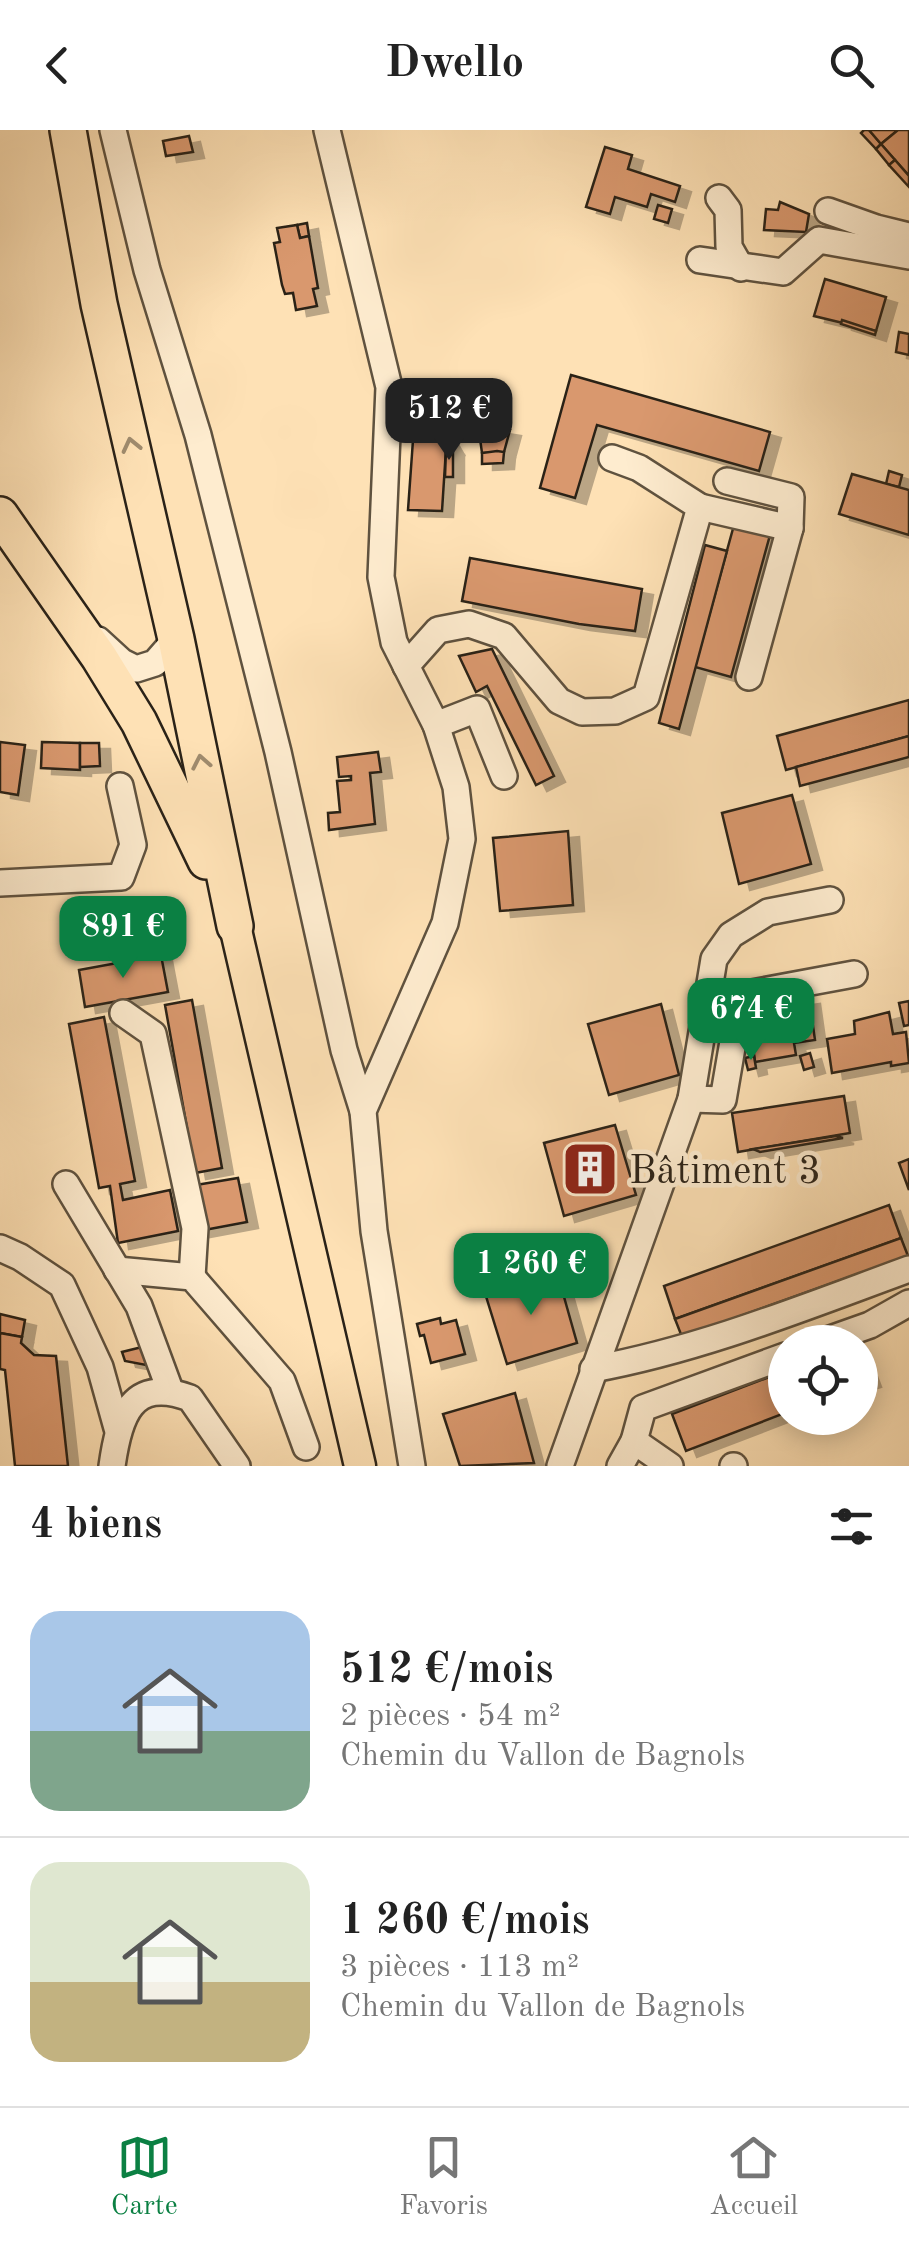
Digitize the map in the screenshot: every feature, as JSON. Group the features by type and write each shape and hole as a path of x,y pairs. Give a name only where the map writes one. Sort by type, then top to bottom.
{"highway":[{"path":"68,130 99,304 176,639 235,926"},
{"path":"0,515 139,722 182,805 235,926"}],"main road":[{"path":"235,926 360,1466"}],"street":[{"path":"114,130 147,270 203,454 278,752 344,1050 362,1111 374,1230 412,1466"},
{"path":"327,130 389,387 382,577 394,642 436,725 456,787 462,839 445,923 362,1111"},
{"path":"719,198 728,210 729,246 741,268"},
{"path":"828,211 909,236"},
{"path":"700,260 783,272 819,240 909,256"},
{"path":"612,458 639,468 700,507 790,528"},
{"path":"727,480 791,497 790,528 749,677"},
{"path":"406,666 438,630 469,624 504,636 558,700 582,712 615,711 646,697 700,507"},
{"path":"66,609 122,662 136,669 154,663 176,639"},
{"path":"436,725 477,708 504,776"},
{"path":"0,883 121,878 133,844 120,786"},
{"path":"560,1466 691,1099 714,959 731,935 768,912 830,900"},
{"path":"691,1099 723,1100 742,995 854,974"},
{"path":"123,1013 153,1034 194,1228 192,1277 282,1381 306,1447"},
{"path":"66,1184 139,1306 170,1390"},
{"path":"0,1248 62,1285 100,1367 117,1428 112,1466"},
{"path":"594,1369 735,1332 909,1269"},
{"path":"118,1270 192,1277"},
{"path":"870,1325 909,1303"},
{"path":"620,1466 634,1441 644,1408 768,1362"},
{"path":"117,1428 134,1400 157,1390 170,1390 190,1398 237,1466"},
{"path":"634,1441 670,1466"}],"building":[{"path":"869,130 881,144 876,149 861,133"},
{"path":"869,130 898,130 881,144"},
{"path":"898,130 909,130 909,176 881,144"},
{"path":"189,136 193,152 166,156 163,141"},
{"path":"881,144 895,160 889,165 876,149"},
{"path":"605,147 632,155 628,169 680,186 675,202 651,194 647,207 615,197 610,214 586,207"},
{"path":"895,160 909,176 909,187 889,165"},
{"path":"780,202 809,214 806,232 764,230 766,209 778,210"},
{"path":"658,205 672,209 668,223 654,219"},
{"path":"307,223 309,236 300,238 297,225"},
{"path":"297,225 300,238 309,236 318,288 313,289 317,306 296,310 293,293 285,294 282,285 274,243 280,242 277,228"},
{"path":"825,279 886,297 876,331 814,316"},
{"path":"842,320 876,331 875,335 841,324"},
{"path":"899,332 909,334 909,355 896,352"},
{"path":"571,375 770,432 759,471 597,425 575,498 540,488"},
{"path":"487,401 491,427 510,430 504,452 482,453 475,403"},
{"path":"476,410 479,433 459,435 455,413"},
{"path":"422,428 442,430 453,449 446,449 442,511 408,510 413,440 421,440"},
{"path":"446,449 453,449 453,477 445,477"},
{"path":"504,452 503,463 482,464 482,453"},
{"path":"889,471 902,475 899,487 886,484"},
{"path":"852,474 909,490 909,535 839,514"},
{"path":"734,525 770,535 731,677 695,667"},
{"path":"705,545 727,551 679,729 659,723"},
{"path":"470,558 642,589 635,631 462,601"},
{"path":"492,649 554,776 536,785 487,686 476,692 459,656"},
{"path":"909,700 909,736 786,770 777,736"},
{"path":"909,736 909,757 800,786 796,767"},
{"path":"0,742 25,745 18,795 0,792"},
{"path":"42,742 80,743 80,770 41,768"},
{"path":"80,743 99,743 100,766 80,767"},
{"path":"378,752 381,772 370,773 375,824 329,830 328,813 340,812 337,781 351,780 351,776 339,777 337,757"},
{"path":"792,795 811,864 739,884 722,813"},
{"path":"568,831 573,905 500,911 493,838"},
{"path":"161,955 168,992 85,1007 79,970"},
{"path":"809,998 815,1040 794,1043 796,1055 755,1062 749,1016 760,1005"},
{"path":"192,1000 222,1168 195,1173 165,1005"},
{"path":"909,1001 909,1025 904,1026 899,1003"},
{"path":"661,1004 679,1075 609,1095 588,1024"},
{"path":"889,1012 893,1034 906,1032 909,1063 891,1066 891,1062 832,1073 827,1039 855,1034 854,1021"},
{"path":"104,1017 135,1181 120,1184 123,1200 170,1190 178,1231 118,1243 110,1186 99,1188 69,1024"},
{"path":"810,1053 814,1067 804,1070 800,1056"},
{"path":"754,1056 756,1068 748,1070 745,1058"},
{"path":"844,1096 850,1133 738,1152 732,1113"},
{"name":"Bâtiment 3","path":"615,1125 636,1195 564,1216 544,1143"},
{"path":"843,1138 760,1152 753,1149"},
{"path":"909,1159 909,1190 899,1163"},
{"path":"238,1178 247,1222 199,1231 190,1186"},
{"path":"889,1205 901,1238 675,1319 664,1286"},
{"path":"901,1238 908,1256 682,1337 675,1319"},
{"path":"557,1272 577,1343 507,1364 485,1293"},
{"path":"0,1314 25,1320 22,1337 0,1333"},
{"path":"440,1318 441,1324 456,1320 465,1354 431,1363 417,1324"},
{"path":"0,1333 22,1337 21,1343 34,1355 56,1356 68,1466 15,1466 5,1370 0,1369"},
{"path":"142,1347 146,1365 125,1361 122,1352"},
{"path":"768,1377 768,1420 686,1451 672,1414"},
{"path":"515,1393 534,1463 460,1466 443,1414"}],"place":[{"name":"Bâtiment 3","path":"590,1169"}]}
